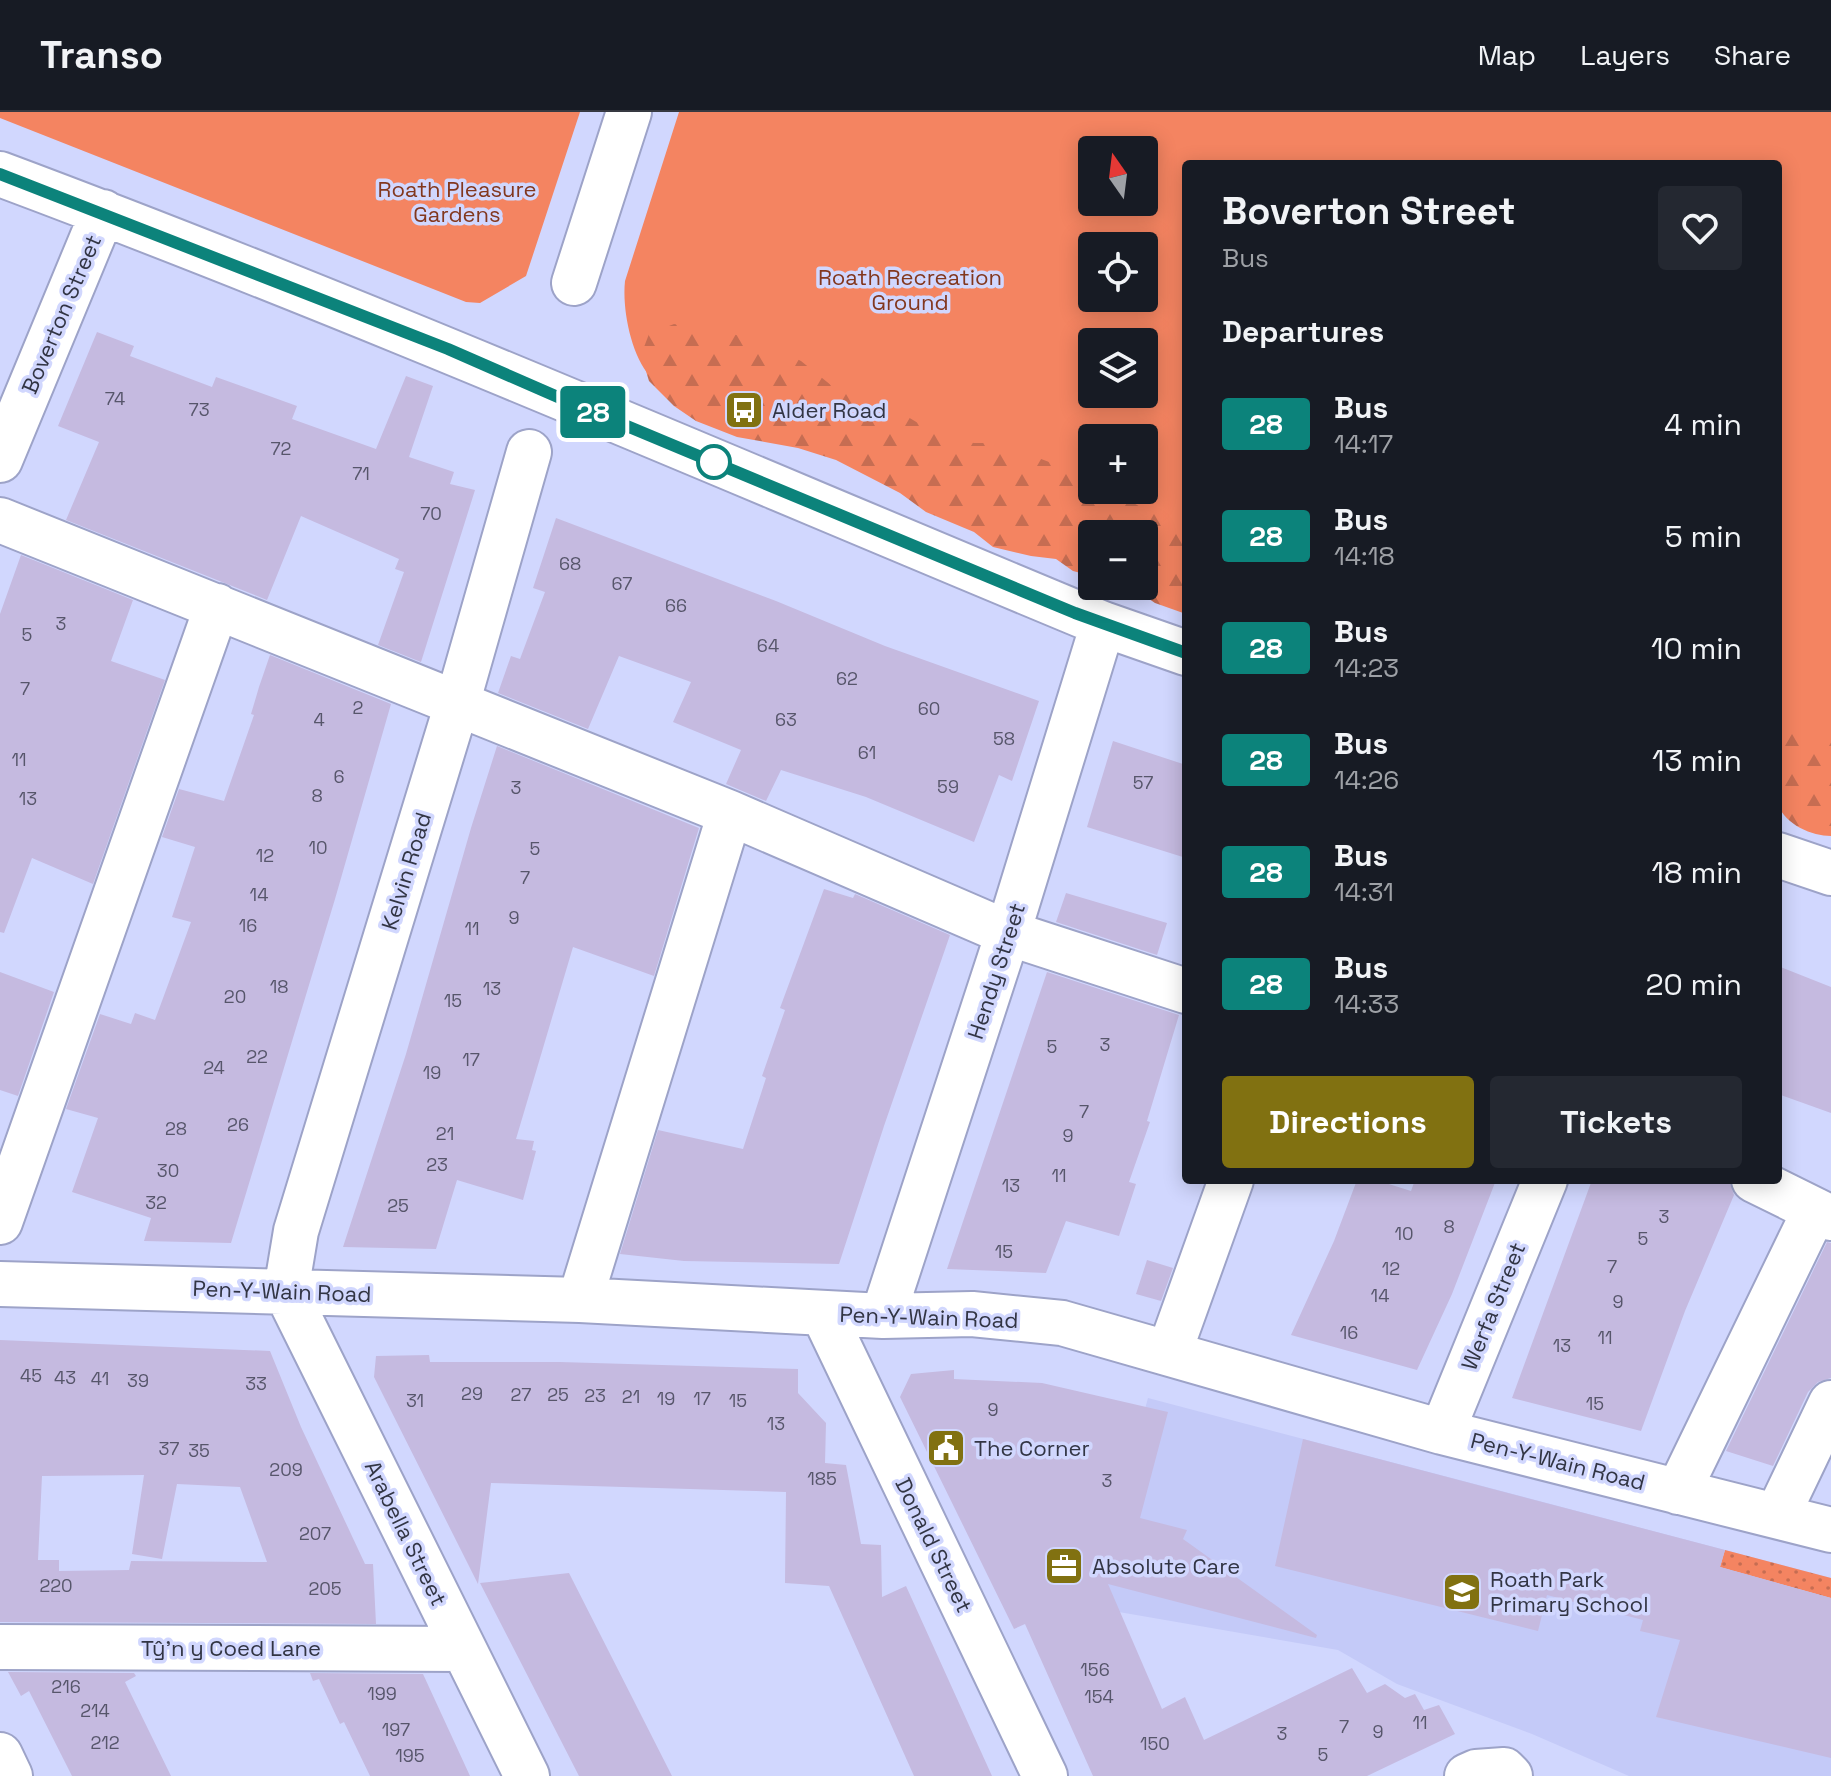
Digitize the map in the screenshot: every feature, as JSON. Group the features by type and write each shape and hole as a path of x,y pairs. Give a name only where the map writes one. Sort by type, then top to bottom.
{"street":[{"path":"574,283 629,112"},
{"path":"0,174 448,349 1103,624 1182,652"},
{"name":"Boverton Street","path":"0,460 103,212"},
{"name":"Kelvin Road","path":"286,1291 296,1231 457,704 529,452"},
{"path":"0,520 730,813 1008,933 1182,990"},
{"path":"0,1222 217,606"},
{"name":"Hendy Street","path":"883,1316 1008,933 1103,624"},
{"path":"580,1300 730,813"},
{"path":"1782,856 1831,873"},
{"path":"1169,1353 1230,1184"},
{"name":"Werfa Street","path":"1442,1432 1543,1184"},
{"path":"1678,1492 1823,1214 1762,1184"},
{"name":"Pen-Y-Wain Road","path":"0,1284 580,1300 883,1316 972,1314 1062,1323 1442,1432 1831,1530"},
{"name":"Arabella Street","path":"286,1291 527,1776"},
{"name":"Donald Street","path":"823,1313 1045,1776"},
{"path":"1777,1516 1831,1403"},
{"name":"Tŷ'n y Coed Lane","path":"0,1647 463,1649"},
{"path":"0,1755 10,1776"}],"shaded area":[{"name":"Roath Park Primary School","path":"1148,1398 1831,1578 1831,1776 1629,1776 1532,1734 1397,1684 1338,1650 1090,1607"}],"green space":[{"name":"Roath Pleasure Gardens","path":"0,112 580,112 526,276 480,303 466,302 0,118"},
{"name":"Roath Recreation Ground","path":"679,112 1831,112 1831,810 1782,792 1782,160 1182,160 1182,577 1158,550 1158,520 1078,520 1078,529 650,376 643,367 629,331 625,281"},
{"path":"674,324 762,342 801,361 837,390 903,414 938,435 974,443 999,443 1057,465 1078,480 1078,504 1135,504 1147,511 1182,515 1182,613 1151,600 1158,600 1158,520 1078,520 1078,572 1056,559 993,547 974,532 926,512 900,493 836,460 798,448 737,437 696,421 674,406 649,381 641,355 649,334"},
{"path":"1782,729 1831,735 1831,836 1800,828 1782,812"},
{"path":"1725,1550 1831,1578 1831,1598 1720,1567"}],"building":[{"path":"97,332 134,346 130,356 212,387 216,377 297,406 292,419 376,449 406,376 433,386 409,457 454,472 450,484 475,490 421,662 378,645 404,572 395,569 399,559 301,516 267,600 66,520 99,442 58,426"},
{"path":"556,518 776,601 885,646 1039,701 1012,781 999,775 974,842 866,797 781,770 766,801 726,784 741,750 673,722 691,682 619,656 588,729 498,693 511,656 520,659 545,592 533,588"},
{"path":"21,555 133,600 111,661 165,680 93,884 32,858 4,933 0,932 0,614"},
{"path":"270,655 391,704 231,1243 144,1241 151,1218 72,1192 98,1118 66,1109 100,1014 131,1024 135,1013 155,1020 191,922 172,917 195,847 162,837 179,789 224,801 254,715 251,714"},
{"path":"1113,741 1182,764 1182,857 1087,827"},
{"path":"497,746 699,828 654,976 573,947 516,1139 534,1141 532,1150 536,1151 523,1200 457,1180 436,1249 343,1247 406,1054"},
{"path":"824,889 853,898 855,894 950,935 839,1264 684,1261 620,1254 658,1130 743,1149 766,1078 762,1076 785,1010 780,1008"},
{"path":"1066,893 1167,923 1157,955 1056,922"},
{"path":"1782,968 1831,987 1831,1113 1782,1095"},
{"path":"0,972 54,992 18,1096 0,1090"},
{"path":"1047,972 1179,1015 1147,1121 1150,1122 1129,1182 1136,1184 1119,1236 1066,1221 1046,1273 947,1269"},
{"path":"1355,1184 1389,1184 1411,1191 1414,1184 1494,1184 1452,1294 1417,1370 1291,1335 1334,1241"},
{"path":"1591,1184 1730,1184 1734,1195 1685,1311 1641,1431 1512,1398"},
{"path":"1827,1242 1831,1243 1831,1378 1818,1382 1808,1392 1773,1466 1726,1451"},
{"path":"1147,1260 1173,1268 1161,1301 1136,1294"},
{"path":"0,1340 270,1351 301,1427 365,1564 373,1564 376,1624 0,1622","holes":["144,1475 132,1554 162,1559 177,1484 240,1487 267,1562 131,1561 129,1570 59,1571 59,1560 38,1560 42,1476"]},
{"path":"429,1355 430,1362 560,1362 798,1369 798,1393 826,1423 825,1463 846,1465 861,1544 881,1545 882,1597 906,1586 992,1776 914,1776 829,1586 785,1583 786,1492 491,1483 478,1584 374,1377 376,1356"},
{"path":"954,1370 954,1379 1042,1383 1168,1412 1140,1518 1187,1530 1183,1539 1317,1635 1316,1638 1108,1584 1162,1709 1185,1697 1204,1740 1352,1668 1367,1693 1385,1684 1405,1698 1415,1694 1424,1710 1439,1705 1455,1734 1367,1776 1093,1776 1025,1624 1014,1629 900,1397 911,1374"},
{"path":"1303,1439 1725,1550 1720,1567 1831,1598 1831,1758 1656,1717 1680,1640 1640,1631 1643,1620 1547,1595 1538,1631 1275,1566"},
{"path":"569,1573 672,1776 579,1776 480,1583"},
{"path":"8,1672 134,1673 136,1676 125,1682 171,1776 72,1776 29,1691 21,1696"},
{"path":"310,1673 423,1674 470,1776 370,1776 319,1679 313,1681"}],"bus line":[{"name":"28","path":"0,174 448,349 1075,613 1182,652"}],"place":[{"name":"Alder Road","path":"744,410"},
{"name":"The Corner","path":"946,1448"},
{"name":"Absolute Care","path":"1064,1566"},
{"name":"Roath Park Primary School","path":"1462,1592"}]}
